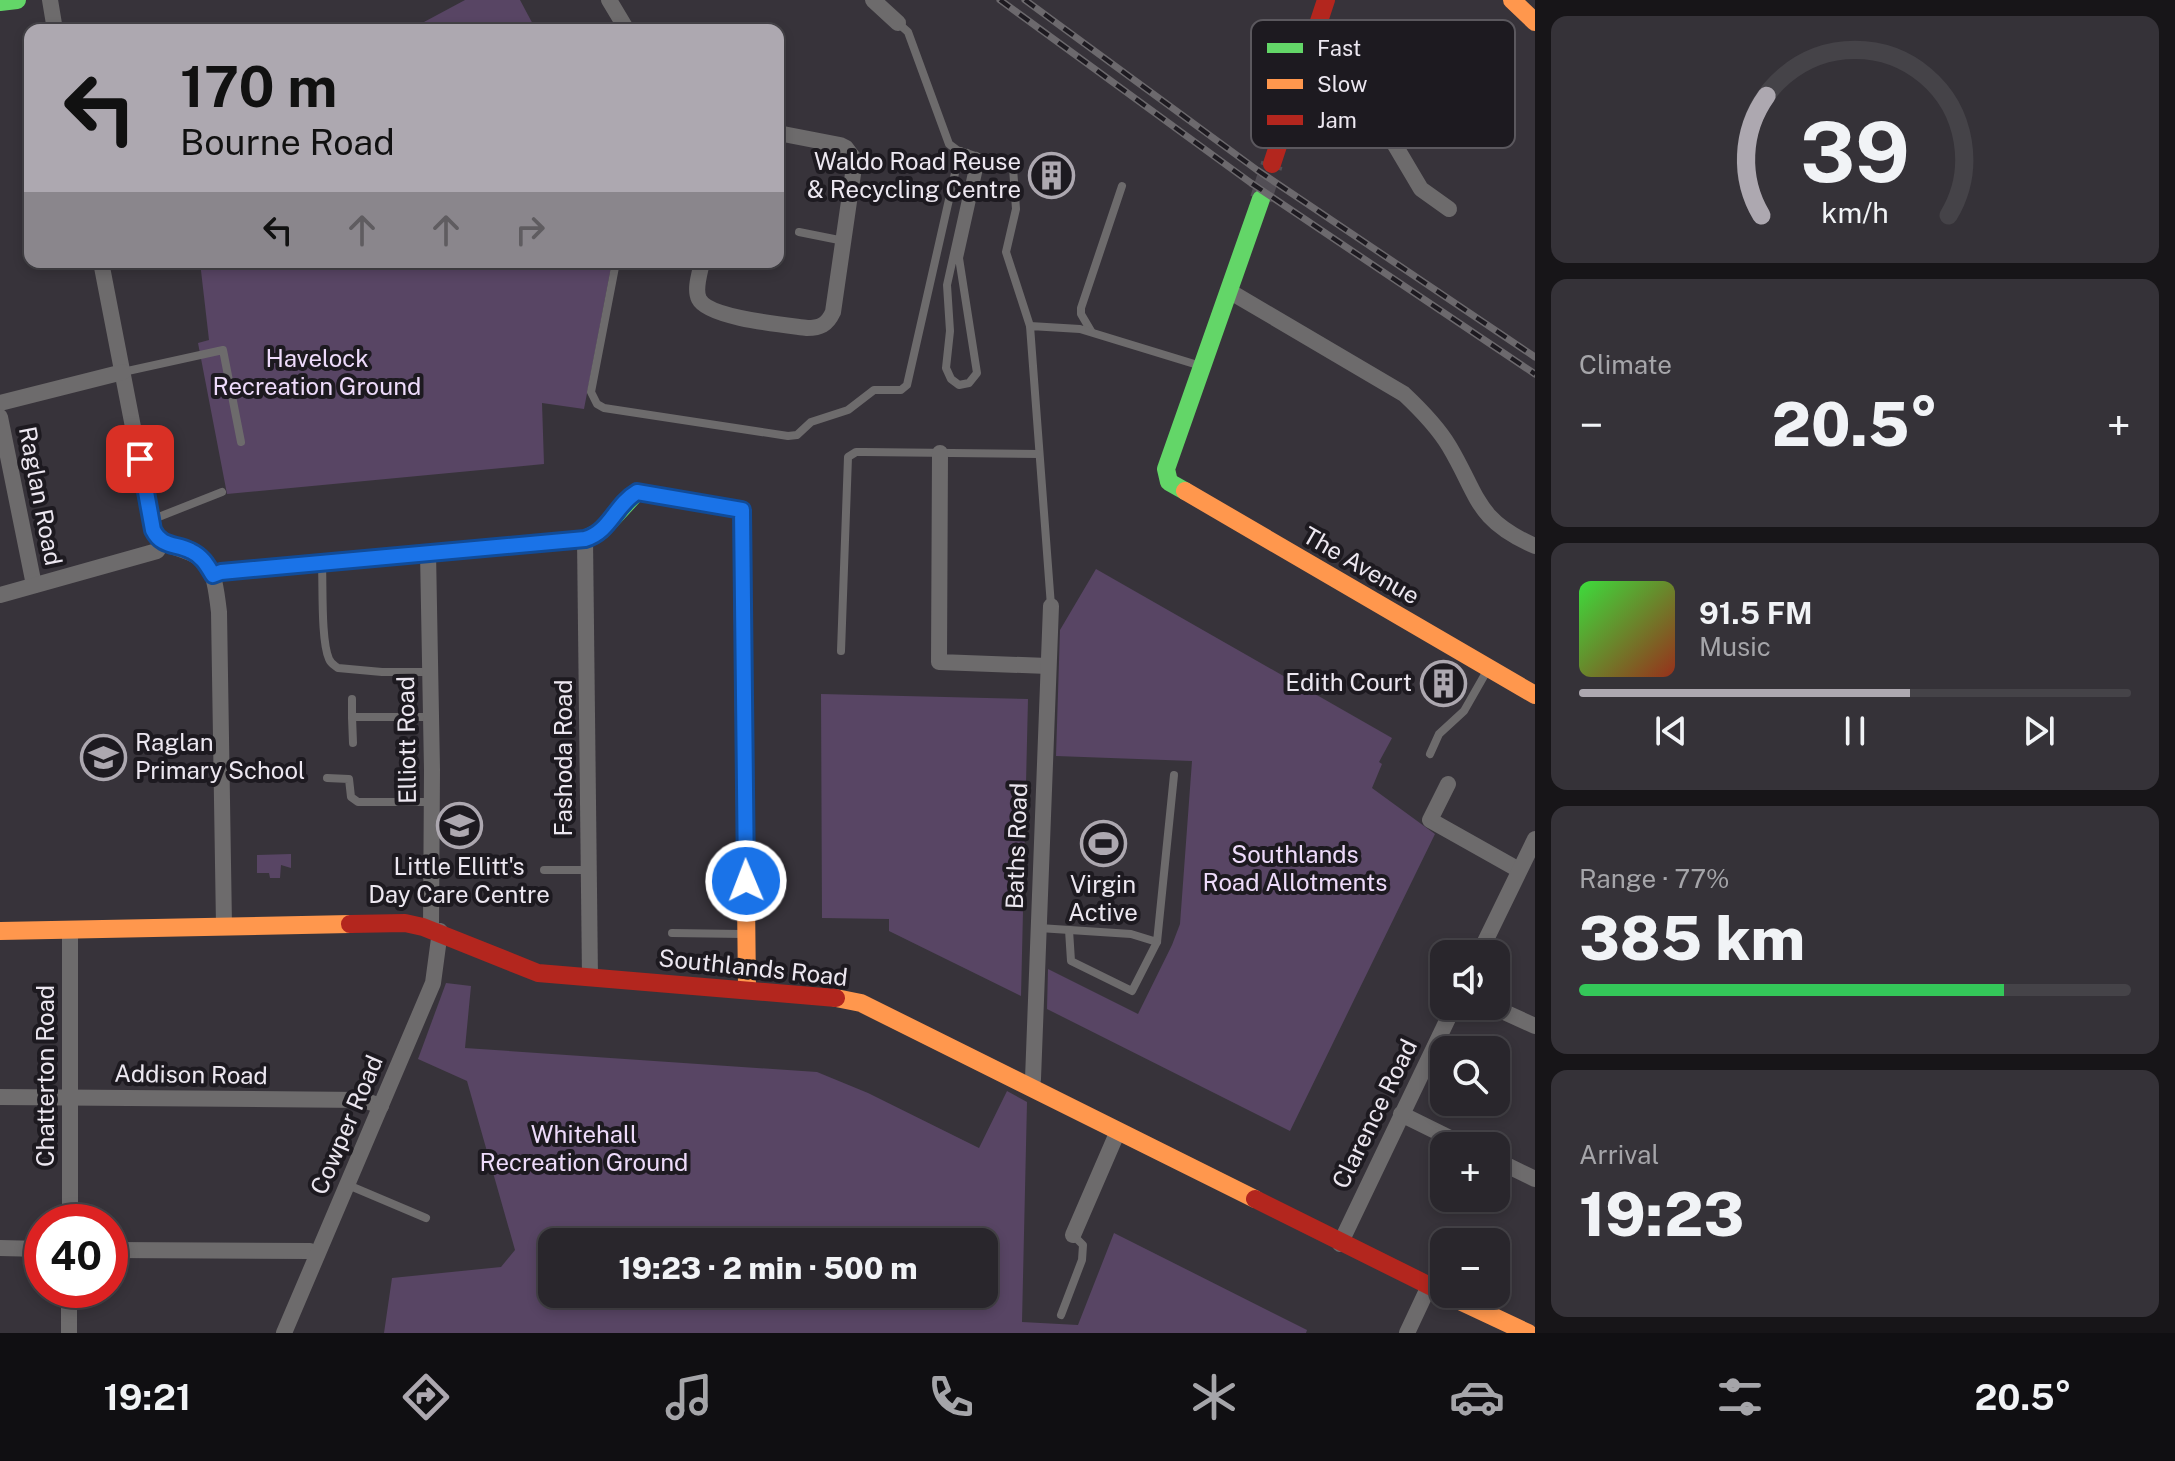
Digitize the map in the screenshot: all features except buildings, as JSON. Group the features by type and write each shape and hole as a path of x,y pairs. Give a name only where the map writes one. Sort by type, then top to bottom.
{"street":[{"path":"0,2 17,0"},
{"path":"50,0 54,24"},
{"path":"609,0 623,24"},
{"path":"873,0 898,23"},
{"path":"1320,20 1326,0"},
{"path":"1512,0 1535,22"},
{"path":"701,268 697,295 709,309 807,328 824,325 833,312 855,160 840,145 784,134"},
{"path":"1272,164 1278,148"},
{"path":"1397,148 1421,189 1449,209"},
{"path":"1201,366 1261,199"},
{"path":"102,268 153,530 162,543 192,551 207,564 213,575 219,612 224,926"},
{"path":"1229,291 1404,394 1428,417 1449,446 1475,499 1490,520 1510,535 1535,546"},
{"name":"The Avenue","path":"1201,366 1166,476 1169,482 1535,695"},
{"path":"0,403 123,372"},
{"name":"Raglan Road","path":"0,417 34,585"},
{"path":"940,453 939,662 1048,666"},
{"path":"213,575 585,539 603,530 625,500 637,492 742,510 747,989"},
{"name":"Fashoda Road","path":"585,539 590,978"},
{"path":"0,595 157,551 162,543"},
{"name":"Elliott Road","path":"428,552 436,930"},
{"name":"Baths Road","path":"1031,1087 1051,606"},
{"path":"1448,784 1430,820 1519,870"},
{"path":"1486,940 1535,839"},
{"name":"Southlands Road","path":"0,931 405,923 436,930 517,967 538,973 842,998 861,1003 1430,1287"},
{"name":"Chatterton Road","path":"70,929 70,1204"},
{"name":"Cowper Road","path":"284,1333 433,983 436,930"},
{"path":"1510,1015 1535,1026"},
{"name":"Clarence Road","path":"1340,1244 1447,1020"},
{"name":"Addison Road","path":"0,1097 363,1100 381,1106"},
{"path":"1401,1114 1438,1132"},
{"path":"1073,1235 1118,1131"},
{"path":"1510,1167 1535,1179"},
{"path":"0,1248 24,1249"},
{"path":"128,1250 310,1251 317,1254"},
{"path":"1407,1333 1430,1303"},
{"path":"69,1308 69,1333"},
{"name":"Southlands Road","path":"1475,1308 1528,1333"}],"lane":[{"path":"898,23 908,32 949,144 1013,168 1016,209 1006,252 1030,326 1051,606"},
{"path":"967,153 980,164 959,258 977,373 969,383 959,385 951,379 946,368 950,331 947,285 973,168 967,153"},
{"path":"615,268 591,392 597,404 604,408 687,421 797,435 811,422 848,410 874,390 901,390 907,385 967,153"},
{"path":"1093,334 1081,314 1081,308 1122,186"},
{"path":"799,232 844,241"},
{"path":"1030,326 1080,329 1201,366"},
{"path":"123,372 223,350 241,442"},
{"path":"841,651 848,457 856,452 1039,454"},
{"path":"151,520 222,492"},
{"path":"321,563 326,643 328,658 333,664 338,668 382,672 430,672"},
{"path":"1430,754 1439,734 1464,711 1488,668"},
{"path":"352,699 353,743"},
{"path":"352,717 431,717"},
{"path":"1069,930 1071,961 1132,991 1157,942 1174,775"},
{"path":"327,778 349,779 351,797 358,802 432,802"},
{"path":"544,870 589,870"},
{"path":"1038,928 1131,934 1157,942"},
{"path":"672,933 747,934"},
{"path":"348,1185 426,1218"},
{"path":"1061,1315 1082,1260 1083,1245 1073,1235"}],"green space":[{"path":"465,0 520,0 533,24 399,24 424,22"},
{"name":"Havelock Recreation Ground","path":"201,268 611,268 584,409 542,403 544,464 227,494 198,343 209,340"},
{"name":"Southlands Road Allotments","path":"1096,569 1392,738 1379,762 1382,764 1372,788 1435,834 1290,1131 1047,1009 1048,969 1138,1014 1180,924 1192,761 1056,756 1060,630"},
{"path":"821,694 1028,699 1021,996 889,931 889,919 822,918"},
{"path":"291,854 291,868 281,865 280,878 270,878 269,873 257,873 257,855"},
{"name":"Whitehall Recreation Ground","path":"446,983 471,986 465,1048 817,1072 868,1093 979,1148 1007,1091 1027,1102 1022,1322 1078,1325 1114,1233 1307,1330 1306,1333 384,1333 392,1278 501,1267 515,1250 467,1081 418,1059"}],"tunnel":[{"path":"1261,199 1272,164"}],"railway":[{"path":"1000,0 1251,183 1535,374"},
{"path":"1025,0 1257,170 1535,357"}],"traffic: fast":[{"path":"0,2 17,0"},
{"path":"1185,491 1169,482 1166,469 1261,199"},
{"path":"213,575 585,539 601,531 637,492 742,510 742,536"}],"traffic: slow":[{"path":"1512,0 1535,22"},
{"path":"1185,491 1535,695"},
{"path":"742,536 747,989"},
{"path":"0,931 350,924"},
{"path":"836,998 861,1003 1255,1199"},
{"path":"1475,1308 1528,1333"}],"traffic: jam":[{"path":"1319,20 1326,0"},
{"path":"1272,164 1277,148"},
{"path":"350,924 405,923 423,927 538,973 836,998"},
{"path":"1255,1199 1430,1286"}],"place":[{"name":"Waldo Road Reuse & Recycling Centre","path":"1052,176"},
{"name":"Edith Court","path":"1443,683"},
{"name":"Raglan Primary School","path":"104,757"},
{"name":"Little Ellitt's Day Care Centre","path":"459,825"},
{"name":"Virgin Active","path":"1103,843"}],"route":[{"path":"140,459 157,538 162,543 192,551 207,564 213,575 497,545 585,539 603,530 625,500 637,492 742,510 746,881"}]}
